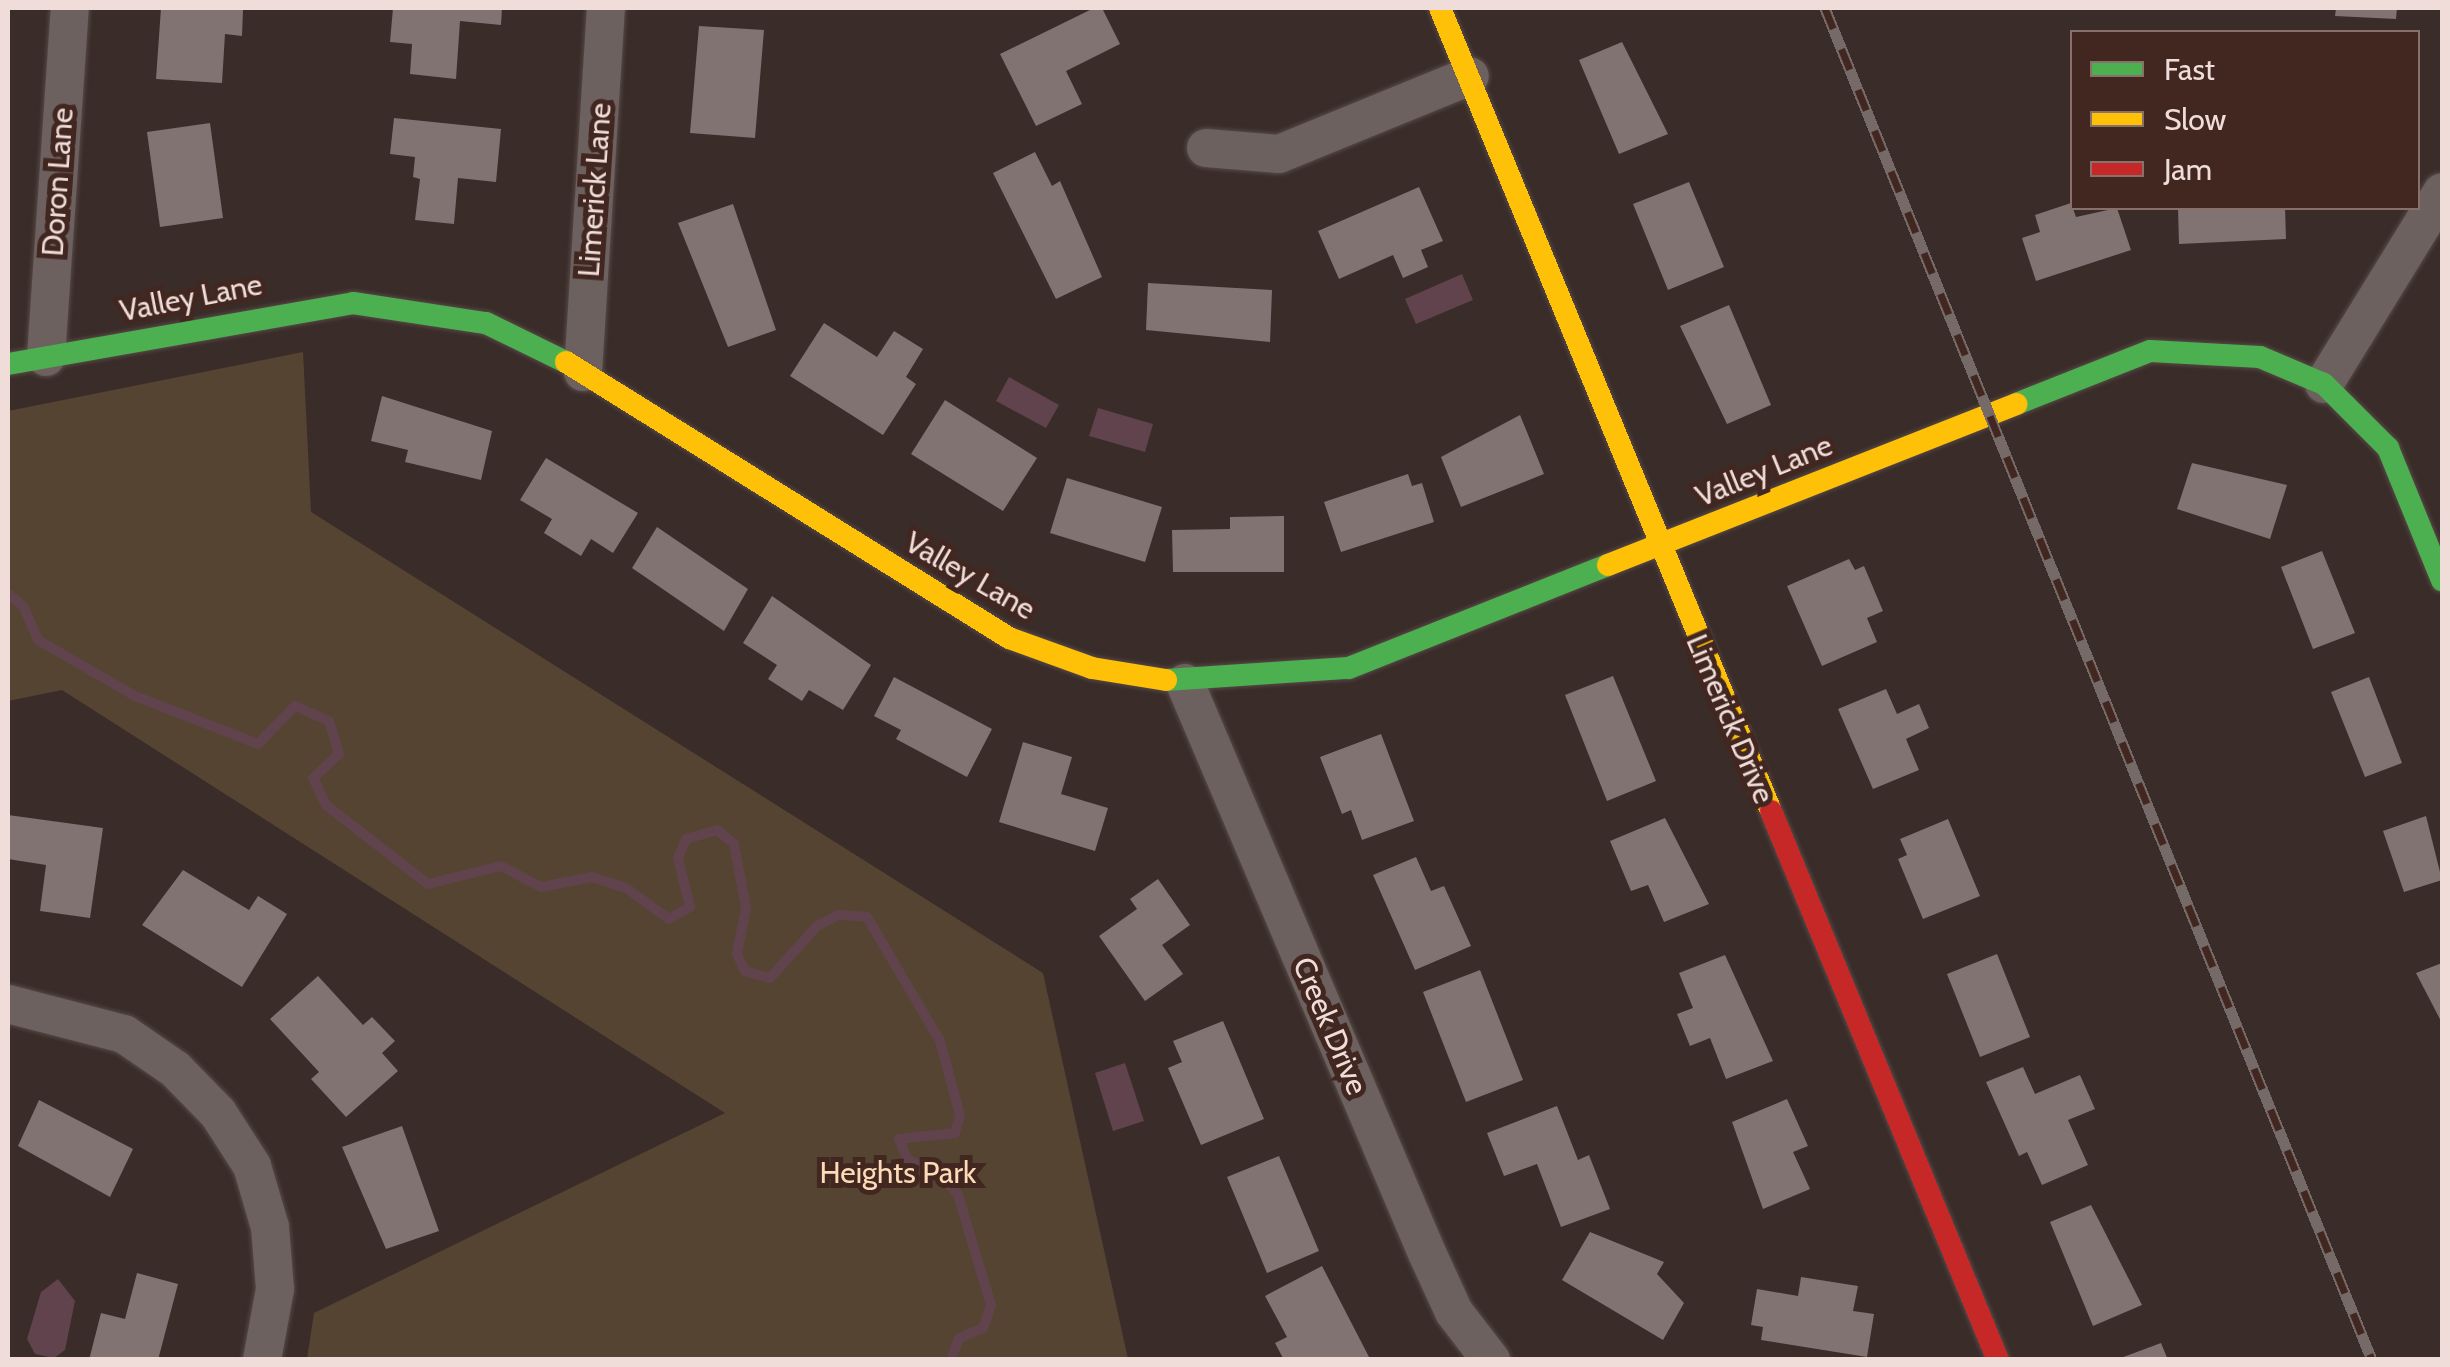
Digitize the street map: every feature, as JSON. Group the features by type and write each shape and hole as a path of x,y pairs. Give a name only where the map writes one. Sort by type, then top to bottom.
{"street":[{"name":"Doron Lane","path":"46,357 70,8"},
{"name":"Limerick Lane","path":"583,372 606,8"},
{"name":"Limerick Drive","path":"1440,8 1658,545 1998,1360"},
{"path":"1206,148 1279,154 1470,76"},
{"path":"2442,192 2324,384 2388,448 2442,580"},
{"name":"Valley Lane","path":"8,364 353,303 486,324 583,372 1009,638 1092,668 1185,683 1349,668 2150,352 2260,357 2324,384"},
{"name":"Creek Drive","path":"1185,683 1434,1268 1454,1312 1491,1360"},
{"path":"8,1004 124,1034 174,1068 218,1113 252,1166 270,1227 275,1289 262,1360"}],"green space":[{"name":"Heights Park","path":"303,352 311,512 1043,973 1128,1359 307,1359 314,1313 725,1113 62,690 8,701 8,411"}],"shaded area":[{"path":"1462,274 1473,300 1416,324 1405,299"},
{"path":"1009,377 1059,405 1046,428 996,401"},
{"path":"1098,408 1153,424 1145,452 1089,436"},
{"path":"1125,1063 1144,1121 1113,1131 1095,1073"},
{"path":"58,1279 75,1301 65,1350 54,1358 35,1354 27,1339 41,1292"}],"building":[{"path":"161,8 243,10 242,36 225,34 222,83 156,79"},
{"path":"393,8 502,8 501,25 460,21 456,79 410,74 412,44 390,42"},
{"path":"1094,8 1102,8 1120,44 1066,71 1082,104 1036,126 1000,54"},
{"path":"2336,8 2397,8 2396,19 2335,16"},
{"path":"699,26 764,30 755,138 690,133"},
{"path":"1622,42 1668,134 1619,154 1579,60"},
{"path":"394,118 501,129 496,182 458,178 454,224 415,220 420,179 413,177 415,157 390,154"},
{"path":"210,123 223,218 160,227 147,132"},
{"path":"1035,152 1052,186 1060,181 1102,277 1056,299 993,173"},
{"path":"1689,182 1724,267 1668,290 1633,204"},
{"path":"1419,187 1443,241 1421,250 1428,267 1403,278 1393,255 1339,279 1318,231"},
{"path":"2070,203 2076,217 2118,210 2131,250 2036,281 2022,238 2040,232 2035,215"},
{"path":"733,204 776,330 728,347 678,223"},
{"path":"2178,210 2285,210 2286,239 2179,244"},
{"path":"1148,283 1272,290 1270,342 1146,330"},
{"path":"1729,305 1771,405 1727,424 1680,326"},
{"path":"824,323 877,357 894,331 923,349 906,377 916,384 883,435 790,376"},
{"path":"382,396 492,431 481,480 405,462 408,450 371,441"},
{"path":"945,400 1037,458 1003,511 911,454"},
{"path":"1520,415 1544,474 1461,507 1441,457"},
{"path":"546,458 638,513 613,553 591,539 581,556 544,533 552,519 520,500"},
{"path":"2192,463 2287,485 2270,539 2177,509"},
{"path":"1408,474 1412,486 1422,483 1434,522 1341,552 1324,502"},
{"path":"1067,478 1162,507 1145,562 1050,533"},
{"path":"1284,516 1284,572 1173,572 1172,530 1230,529 1230,517"},
{"path":"657,527 748,589 724,631 632,568"},
{"path":"2322,551 2355,633 2313,649 2281,567"},
{"path":"1849,559 1855,570 1864,566 1883,611 1867,618 1877,642 1822,666 1787,586"},
{"path":"772,596 871,665 843,710 809,690 802,701 768,679 777,665 743,643"},
{"path":"1613,676 1656,781 1607,801 1565,695"},
{"path":"894,677 992,729 967,777 896,739 901,730 874,716"},
{"path":"2369,677 2402,763 2365,777 2331,692"},
{"path":"1886,689 1897,714 1919,704 1929,728 1906,739 1919,770 1873,789 1838,709"},
{"path":"1381,734 1414,821 1362,840 1351,810 1342,814 1320,757"},
{"path":"1023,742 1072,757 1061,794 1108,808 1095,851 999,822"},
{"path":"8,815 103,828 90,918 40,911 46,865 8,859"},
{"path":"2426,816 2442,880 2404,892 2383,831"},
{"path":"1665,818 1709,904 1664,922 1648,885 1631,891 1610,841"},
{"path":"1948,819 1980,896 1923,919 1898,859 1907,855 1900,839"},
{"path":"1416,857 1431,891 1444,886 1471,946 1415,970 1373,875"},
{"path":"183,870 249,910 258,896 287,914 242,987 142,925"},
{"path":"1158,879 1190,925 1162,945 1183,974 1145,1001 1099,936 1137,909 1130,899"},
{"path":"1997,954 2030,1037 1980,1057 1947,974"},
{"path":"1725,955 1773,1061 1726,1079 1710,1038 1690,1046 1677,1014 1693,1008 1679,973"},
{"path":"2442,963 2442,1023 2416,973"},
{"path":"1480,970 1523,1080 1466,1102 1423,992"},
{"path":"318,976 363,1025 372,1017 395,1041 382,1053 398,1071 346,1117 311,1079 319,1072 270,1019"},
{"path":"1223,1021 1264,1119 1201,1145 1168,1068 1182,1062 1173,1041"},
{"path":"2023,1067 2035,1094 2080,1075 2095,1109 2068,1120 2088,1165 2042,1185 2027,1152 2019,1156 1986,1082"},
{"path":"1787,1099 1808,1146 1793,1152 1810,1189 1763,1209 1732,1122"},
{"path":"39,1100 133,1149 110,1197 18,1146"},
{"path":"1557,1106 1578,1160 1589,1155 1610,1209 1561,1227 1537,1164 1504,1176 1487,1133"},
{"path":"402,1126 439,1231 386,1249 342,1147"},
{"path":"1279,1156 1319,1251 1267,1273 1227,1177"},
{"path":"2091,1205 2142,1305 2093,1326 2050,1222"},
{"path":"1590,1232 1664,1262 1657,1274 1684,1303 1663,1340 1562,1280"},
{"path":"1322,1266 1369,1357 1365,1360 1284,1360 1275,1343 1287,1337 1265,1296"},
{"path":"137,1273 178,1284 158,1360 89,1360 101,1313 125,1319"},
{"path":"1801,1277 1858,1286 1853,1311 1874,1314 1867,1357 1761,1340 1763,1327 1751,1325 1757,1289 1798,1296"},
{"path":"2161,1343 2168,1360 2118,1360 2118,1359"}],"waterway":[{"path":"8,594 23,606 38,640 135,696 258,744 295,706 329,721 339,754 313,778 326,805 428,884 501,866 541,887 592,877 626,888 669,919 690,907 678,858 686,839 717,830 734,844 746,908 737,954 745,971 770,978 817,926 839,915 867,917 940,1041 960,1115 955,1133 899,1139 907,1159 943,1177 958,1195 991,1305 983,1328 959,1338 951,1360"}],"railway":[{"path":"1825,8 2372,1360"}],"traffic: fast":[{"path":"8,364 353,303 486,323 566,362"},
{"path":"2016,404 2150,351 2260,357 2324,384 2388,448 2442,580"},
{"path":"1166,680 1349,668 1608,565"}],"traffic: slow":[{"path":"1440,8 1771,811"},
{"path":"566,362 1009,638 1092,668 1166,680"},
{"path":"1608,565 2016,404"}],"traffic: jam":[{"path":"1771,811 1998,1360"}]}
